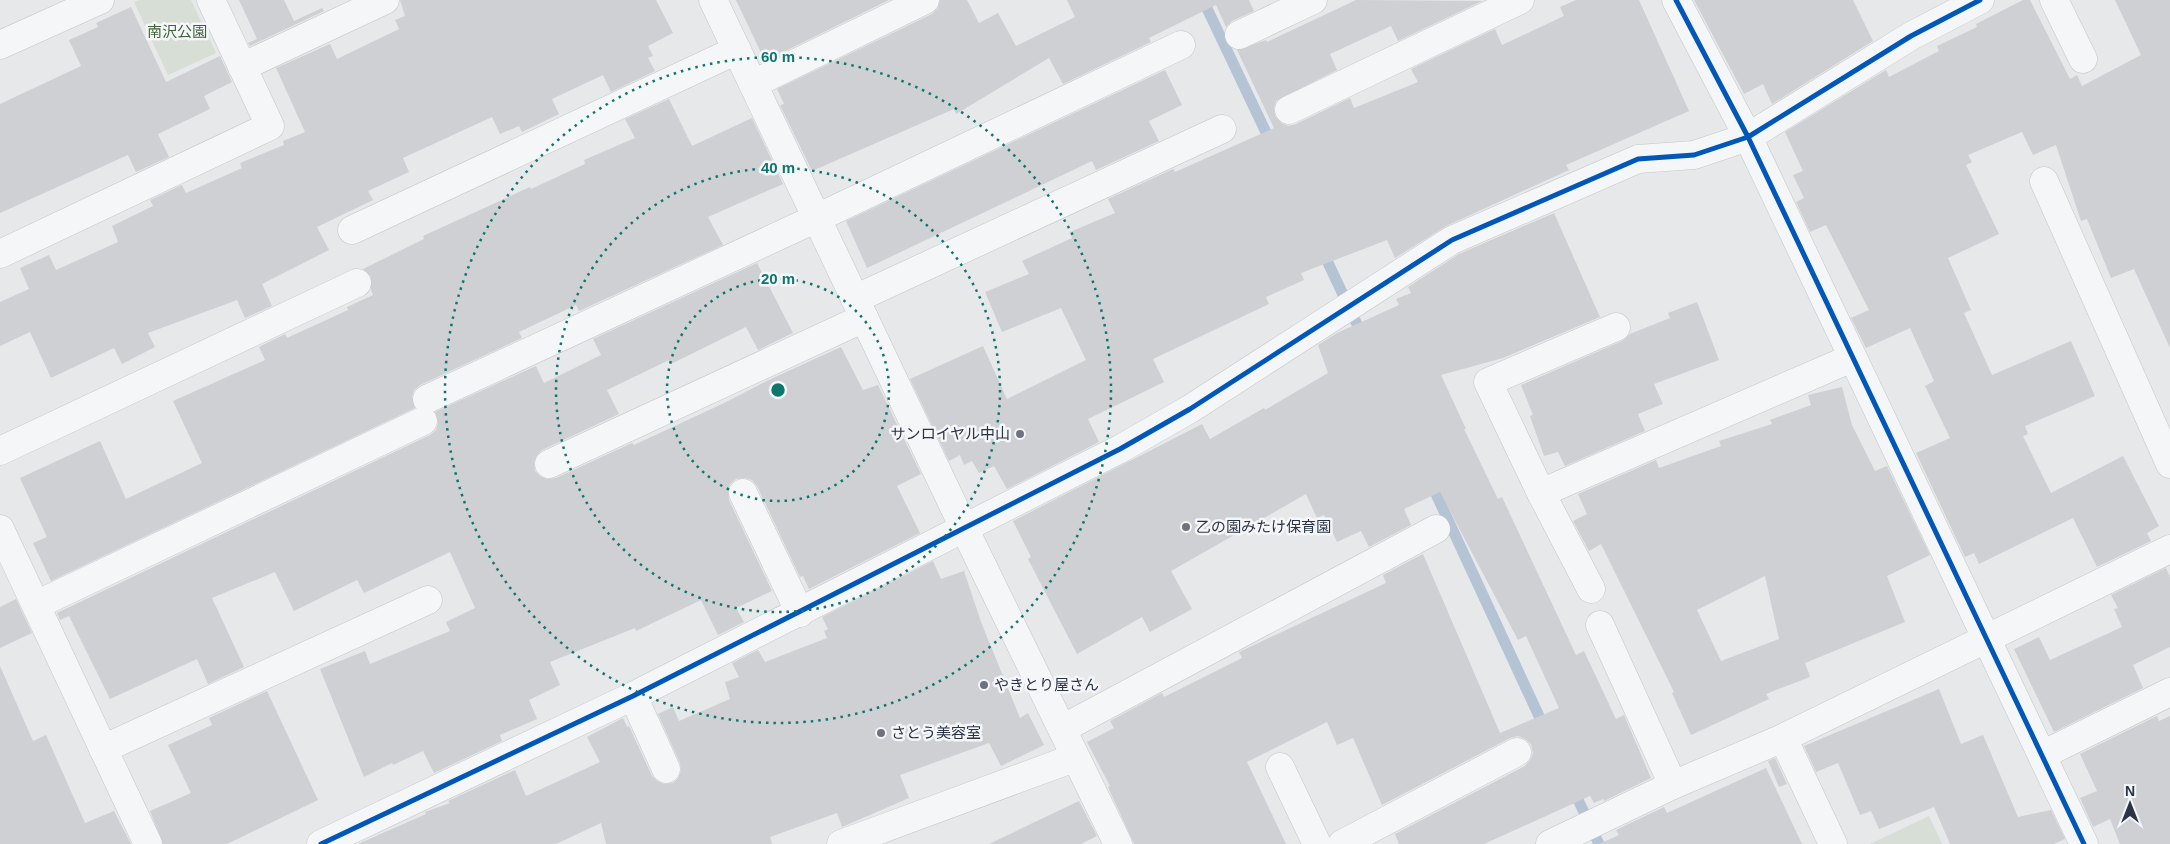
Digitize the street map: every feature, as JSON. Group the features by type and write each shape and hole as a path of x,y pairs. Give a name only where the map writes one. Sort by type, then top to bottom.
{"street":[{"path":"0,45 100,0"},
{"path":"0,254 270,126 211,0"},
{"path":"242,67 385,0"},
{"path":"714,0 1074,758 1118,844"},
{"path":"753,84 926,0"},
{"path":"1239,35 1313,0"},
{"path":"1289,110 1520,0"},
{"path":"1676,0 1748,137 2084,844"},
{"path":"321,844 633,696 800,613 1128,444 1190,409 1452,240 1638,159 1694,155 1748,137 1911,36 1980,0"},
{"path":"2054,0 2083,59"},
{"path":"36,605 425,410 817,218 1181,45"},
{"path":"352,230 737,50"},
{"path":"549,464 1222,129"},
{"path":"2044,181 2170,464"},
{"path":"0,451 356,283"},
{"path":"1591,589 1541,493 1488,382 1616,327"},
{"path":"1541,493 1852,358"},
{"path":"743,493 800,613"},
{"path":"0,529 10,578 36,605 148,844"},
{"path":"1062,730 1436,530"},
{"path":"1561,839 1673,785 1782,738 2170,549"},
{"path":"103,748 428,600"},
{"path":"1600,625 1673,785"},
{"path":"2042,755 2170,692"},
{"path":"633,696 666,769"},
{"path":"1782,738 1833,844"},
{"path":"1342,844 1517,752"},
{"path":"841,844 1074,758"},
{"path":"1280,767 1317,844"}],"green space":[{"name":"南沢公園","path":"139,0 191,0 216,53 168,75 134,2"},
{"path":"1929,816 1942,844 1870,844"}],"building":[{"path":"239,0 284,0 294,21 322,8 324,11 250,46 248,43 257,39"},
{"path":"400,0 656,0 673,33 648,46 653,56 648,58 655,71 611,92 603,75 552,99 559,114 522,132 519,126 500,134 492,117 403,158 409,172 368,191 373,200 317,227 329,250 262,284 272,306 245,318 237,300 148,333 155,347 122,364 114,348 51,378 30,332 0,346 0,302 29,289 20,268 49,255 56,270 118,242 112,226 153,206 150,200 182,185 186,193 242,168 240,163 284,145 283,141 305,132 276,68 330,44 337,59 399,29 395,20 405,16"},
{"path":"736,0 889,0 765,61"},
{"path":"940,0 967,0 979,23 998,13 1016,46 1075,17 1067,0 1249,0 1254,11 1232,21 1226,27 1216,5 1149,38 1151,42 1063,84 1049,58 956,114 954,109 812,171 780,105 784,104 777,89 932,14 938,8"},
{"path":"1356,0 1482,1 1398,41 1391,26 1330,54 1337,70 1276,101 1274,108 1275,116 1281,123 1288,126 1296,124 1350,98 1354,108 1418,82 1411,69 1495,29 1502,45 1564,16 1560,7 1576,0 1639,0 1689,111 1566,165 1569,170 1446,226 1395,258 1387,240 1301,273 1304,280 1266,297 1269,304 1153,359 1164,382 1088,419 1099,442 1007,489 994,466 979,473 972,461 964,465 960,455 949,461 910,379 983,346 1007,399 1086,360 1061,308 1002,332 985,292 1029,274 1022,261 1072,238 1070,232 1115,213 1108,199 1173,169 1175,172 1274,128 1237,50 1266,40 1267,42"},
{"path":"1694,0 1853,0 1873,41 1772,104 1763,84 1744,94"},
{"path":"2023,0 2030,0 2070,79 2077,75 2082,86 2141,55 2115,0 2170,0 2170,348 2134,269 2111,278 2087,219 2081,221 2056,145 2033,155 2022,132 1968,155 1972,162 1966,165 1999,234 1948,258 1971,310 1964,313 1992,375 2071,341 2095,396 2025,426 2028,434 2023,436 2051,493 2123,456 2159,526 2147,533 2151,541 2097,567 2073,518 1979,564 1974,553 1965,557 1916,453 1950,438 1925,386 1934,381 1910,328 1866,348 1851,318 1869,310 1826,225 1810,232 1796,202 1804,198 1793,175 1803,171 1785,132 1886,70 1889,77 1939,51 1937,46 1977,27 1976,24"},
{"path":"131,7 166,82 220,56 232,82 204,96 210,109 158,134 169,157 136,172 128,155 0,213 0,104 81,66 69,40 98,27 96,23"},
{"path":"1165,70 1182,105 1149,121 1159,141 1096,170 1092,161 867,268 846,221"},
{"path":"669,99 692,146 752,118 783,184 708,217 723,245 579,311 576,305 519,332 522,338 420,385 414,390 412,397 415,408 51,581 33,543 47,537 20,478 100,441 126,499 202,463 173,401 265,360 259,347 285,334 287,338 348,310 347,307 373,295 371,277 363,269 424,239 423,236 530,187 531,189 585,164 584,160 635,138 625,119"},
{"path":"1554,213 1600,317 1503,358 1441,375 1466,429 1464,429 1498,499 1502,497 1576,655 1584,651 1616,719 1624,715 1651,778 1604,801 1603,799 1594,803 1590,796 1484,844 1399,844 1395,834 1525,766 1533,753 1531,744 1518,736 1510,738 1382,805 1353,738 1337,745 1327,722 1247,762 1286,844 1134,844 1108,787 1110,786 1087,742 1114,728 1110,721 1162,693 1164,697 1242,658 1239,652 1386,583 1383,575 1423,554 1500,733 1559,708 1526,636 1518,640 1440,492 1404,509 1411,525 1369,547 1361,531 1337,542 1324,515 1317,518 1306,494 1171,571 1192,609 1150,632 1142,617 1077,654 1028,559 1031,557 1013,521 1202,424 1210,439 1264,408 1265,410 1328,373 1318,345 1337,333 1399,305 1396,299 1411,293 1408,287 1459,254"},
{"path":"757,263 793,333 758,350 746,327 671,364 669,360 607,390 619,414 542,450 534,462 535,471 547,479 556,478 632,443 634,445 841,347 863,390 878,385 921,474 897,486 920,533 809,589 803,576 800,577 757,486 752,480 745,478 736,479 730,484 728,491 729,500 772,591 736,608 744,622 718,635 701,600 636,631 635,628 550,662 560,685 529,700 537,719 500,735 502,741 434,773 423,751 393,765 392,763 364,777 320,669 365,651 370,664 450,631 446,622 475,608 450,552 364,593 357,580 294,611 275,572 212,598 244,667 208,684 197,659 110,699 69,616 60,620 57,613 430,435 436,430 438,423 435,412 536,366 544,383 601,355 593,339"},
{"path":"1697,302 1719,360 1654,384 1663,404 1638,414 1645,431 1565,466 1558,452 1544,456 1530,416 1533,415 1521,385 1622,341 1630,334 1670,318 1668,313"},
{"path":"1842,387 1852,425 1875,471 1887,466 1930,555 1887,576 1905,622 1805,663 1810,677 1766,694 1769,699 1691,735 1672,693 1674,692 1601,544 1589,551 1573,521 1587,514 1578,494 1656,460 1659,468 1721,446 1719,441 1772,424 1770,420 1811,405 1808,395","holes":["1765,576 1779,639 1721,661 1697,610"]},
{"path":"933,561 941,579 964,571 981,622 1020,718 1028,713 1044,745 1001,766 989,743 900,775 909,798 842,827 837,813 770,837 772,844 606,844 601,823 556,844 358,844 426,814 425,812 450,803 448,801 515,770 526,796 600,762 587,737 623,718 627,727 629,726 652,776 664,784 673,783 681,771 680,763 658,714 673,707 679,721 730,699 725,682 739,677 732,663 758,650 765,662 827,638 824,631 828,629 822,617"},
{"path":"2166,568 2170,577 2170,647 2133,665 2143,688 2054,732 2014,649 2039,637 2050,660 2122,627 2114,609 2118,608 2111,595"},
{"path":"16,599 32,633 0,648 0,607"},
{"path":"0,666 33,741 46,735 85,823 114,811 131,844 0,844"},
{"path":"1939,689 1961,744 1983,735 2018,817 2051,810 2065,839 2054,844 1950,844 1934,807 1879,829 1871,811 1860,815 1838,763 1816,772 1804,746"},
{"path":"267,691 318,800 227,844 163,844 150,811 191,793 168,745 212,725 209,718"},
{"path":"2157,716 2159,721 2170,716 2170,844 2120,844 2110,819 2093,827 2080,798 2097,791 2080,754"},
{"path":"1775,758 1787,784 1779,787 1768,761"},
{"path":"1766,768 1802,844 1599,844 1619,835 1616,830 1664,807 1667,813"},
{"path":"1079,801 1097,836 1081,844 989,844"}],"waterway":[{"path":"1203,0 1272,145"},
{"path":"1322,250 1363,337"},
{"path":"1430,481 1545,729"},
{"path":"1572,787 1599,844"}],"cycle path":[{"path":"1676,0 1748,137 2084,844"},
{"path":"321,844 633,696 1120,449 1190,409 1452,240 1638,159 1694,155 1748,137 1911,36 1980,0"}],"place":[{"name":"サンロイヤル中山","path":"1020,434"},
{"name":"乙の園みたけ保育園","path":"1186,527"},
{"name":"やきとり屋さん","path":"984,685"},
{"name":"さとう美容室","path":"881,733"}]}
